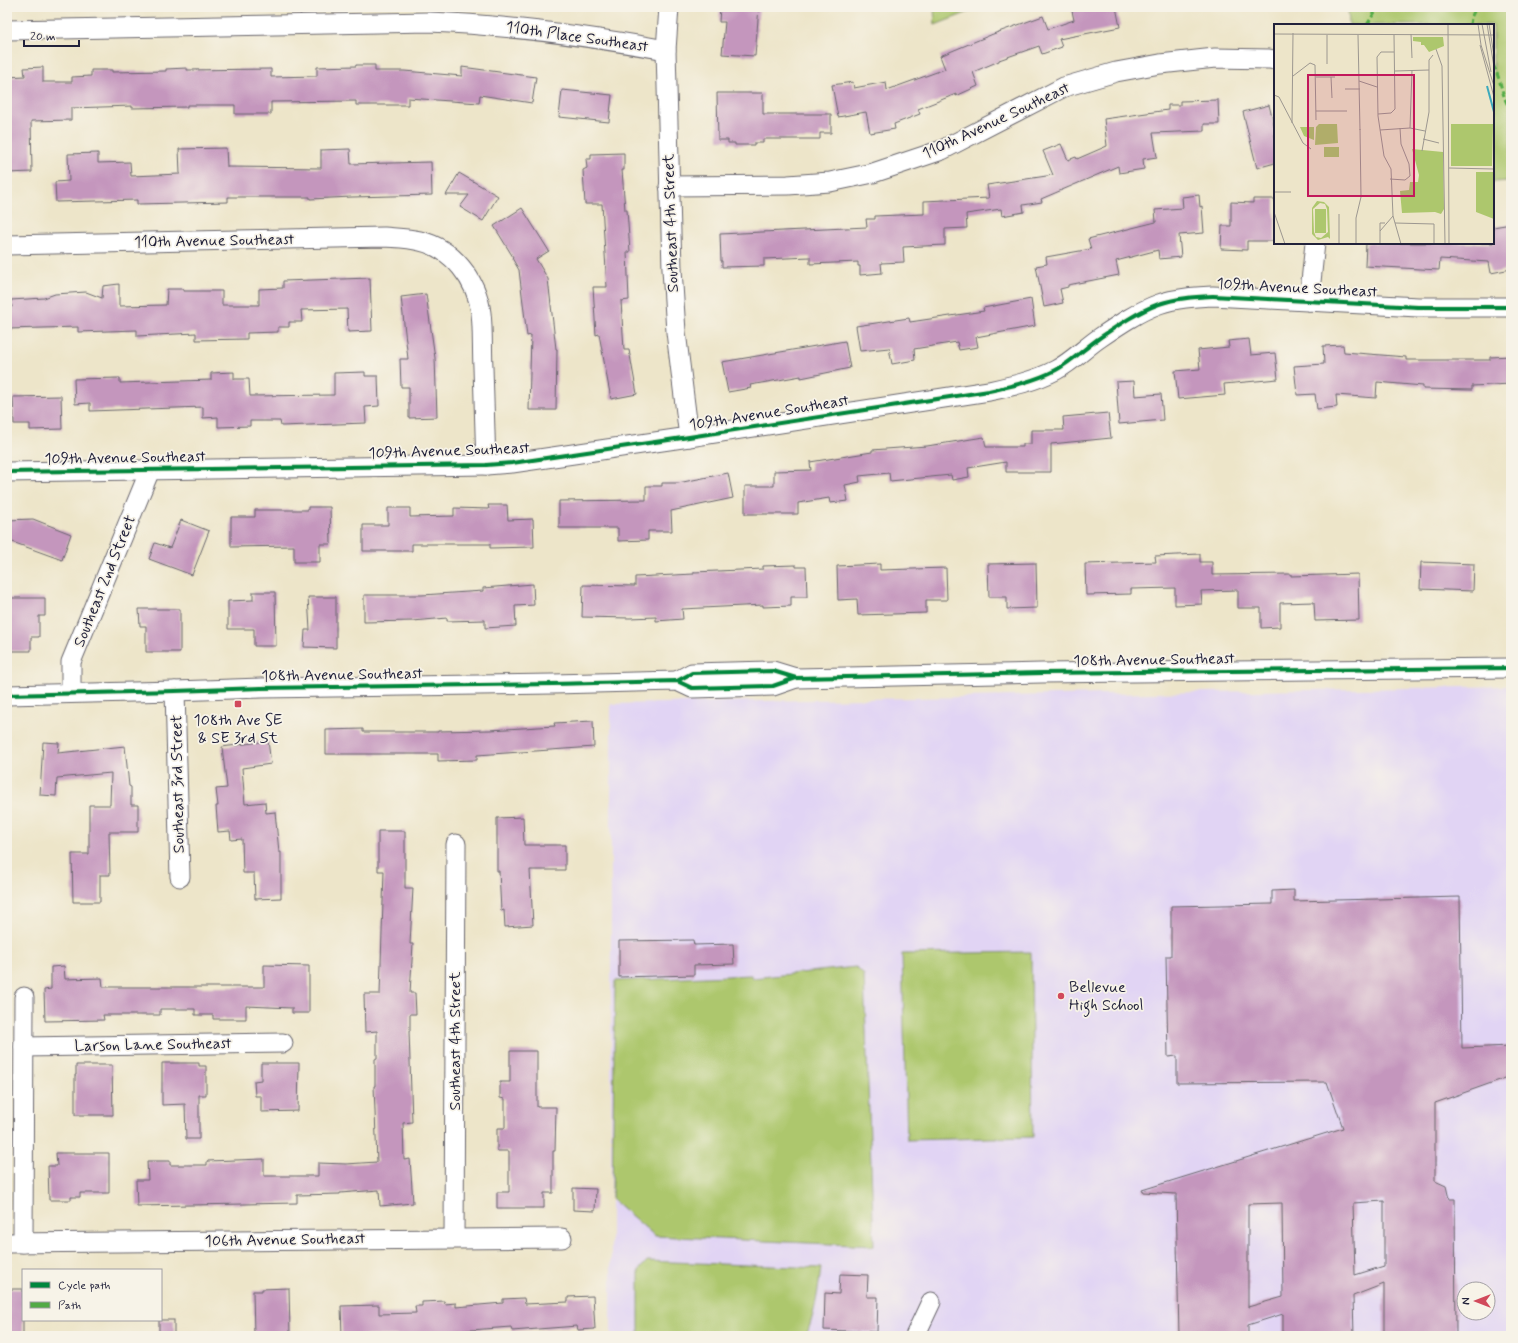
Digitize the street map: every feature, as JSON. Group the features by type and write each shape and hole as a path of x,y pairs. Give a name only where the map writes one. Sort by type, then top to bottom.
{"street":[{"name":"Southeast 4th Street","path":"669,7 666,50 669,186 676,332 690,437"},
{"name":"110th Place Southeast","path":"7,30 429,22 474,23 606,39 666,50"},
{"name":"110th Avenue Southeast","path":"669,186 788,185 830,182 873,173 942,150 1064,88 1116,72 1160,64 1215,58 1274,60"},
{"name":"110th Avenue Southeast","path":"7,245 384,237 421,241 435,247 449,255 462,268 474,286 478,298 481,312 486,464"},
{"path":"1309,301 1315,244"},
{"name":"109th Avenue Southeast","path":"7,472 512,463 989,391 1012,386 1035,379 1057,369 1108,332 1159,304 1188,298 1213,296 1418,307 1511,307"},
{"name":"Southeast 2nd Street","path":"72,693 71,662 150,470"},
{"name":"108th Avenue Southeast","path":"7,695 261,688 677,681 692,688 773,686 796,678 1034,673 1511,668"},
{"name":"Southeast 3rd Street","path":"175,691 180,877"},
{"name":"Southeast 4th Street","path":"454,1238 456,844"},
{"path":"15,1243 24,1047 24,996"},
{"name":"Larson Lane Southeast","path":"24,1047 283,1043"},
{"name":"106th Avenue Southeast","path":"15,1243 562,1238"},
{"path":"915,1336 931,1302"}],"shaded area":[{"name":"Bellevue High School","path":"1511,686 1511,1336 611,1336 611,704"}],"green space":[{"path":"934,7 982,7 935,25"},
{"path":"1348,7 1511,7 1511,181 1494,182 1494,24 1349,24"},
{"path":"1031,952 1033,1137 907,1140 902,954"},
{"path":"856,967 864,975 874,1246 655,1236 612,1199 615,981 751,975 753,978"},
{"path":"647,1261 821,1268 816,1302 806,1336 639,1336 639,1270"}],"building":[{"path":"720,7 759,7 755,56 722,54 725,22 719,22"},
{"path":"1093,7 1116,7 1120,27 1059,39 1062,47 1042,54 1039,46 999,60 973,72 978,86 956,96 956,94 918,109 920,114 894,124 895,129 870,133 866,112 838,117 832,85 853,82 854,88 886,82 887,90 945,69 940,56 993,34 1043,16 1048,29 1074,20 1072,11"},
{"path":"375,65 375,71 404,71 462,76 462,67 536,77 532,103 480,95 479,103 408,98 408,105 356,105 356,101 271,102 271,114 235,114 235,105 71,108 71,120 31,121 32,172 7,173 7,77 25,76 24,68 43,67 43,82 72,82 72,77 91,76 91,70 112,70 112,72 166,71 166,69 187,68 187,70 271,69 271,77 317,76 317,67"},
{"path":"562,90 612,95 609,122 559,117"},
{"path":"717,93 763,93 763,114 831,114 831,133 820,133 820,139 763,139 763,143 754,143 754,145 735,145 735,143 728,143 728,140 718,140"},
{"path":"1218,100 1219,124 1204,124 1204,131 1153,133 1157,157 1143,159 1144,169 1119,173 1118,166 1041,199 1042,202 1023,205 1024,212 1002,216 1001,209 966,214 967,228 945,229 945,245 903,247 904,262 881,263 882,273 860,275 860,266 858,266 858,262 810,264 810,257 764,259 764,266 722,267 720,234 867,227 866,219 875,219 875,216 924,214 924,201 989,198 987,185 1053,175 1043,151 1061,144 1068,160 1076,157 1077,159 1107,146 1104,119 1168,110 1168,105 1180,105 1180,101"},
{"path":"1269,105 1274,125 1274,163 1257,168 1243,112"},
{"path":"226,148 227,167 321,168 321,150 350,149 351,164 431,162 432,195 310,199 310,197 228,197 228,202 137,204 137,200 56,202 55,182 69,181 68,154 98,153 98,163 130,162 131,176 180,174 179,149"},
{"path":"624,153 624,170 622,170 630,252 627,252 629,300 621,301 624,350 629,350 637,394 611,399 599,334 596,335 593,287 607,287 602,204 585,204 583,170 587,168 586,159 591,159 591,154"},
{"path":"459,173 498,196 483,221 460,207 469,195 446,195"},
{"path":"1199,195 1200,207 1202,206 1204,233 1179,235 1181,257 1159,259 1158,250 1116,261 1119,275 1068,285 1068,287 1060,289 1063,303 1044,307 1036,266 1047,264 1046,257 1091,249 1088,239 1156,222 1155,210 1183,208 1182,197"},
{"path":"1253,199 1274,199 1274,241 1247,241 1247,250 1221,249 1222,226 1231,226 1231,202 1253,203"},
{"path":"522,208 549,251 536,259 548,279 557,349 556,410 529,410 531,335 527,336 519,270 512,258 513,257 494,226"},
{"path":"1511,224 1511,269 1491,273 1489,262 1440,259 1439,270 1365,266 1366,244 1494,244 1494,227"},
{"path":"370,278 372,331 348,332 347,309 301,310 302,322 289,322 289,327 278,327 278,332 247,333 247,339 196,340 196,333 137,336 137,330 78,332 78,327 7,329 7,307 12,307 11,300 44,298 55,294 86,292 102,298 103,286 119,284 119,306 166,305 167,289 184,289 184,291 222,291 222,305 259,305 259,289 283,288 283,281"},
{"path":"426,294 435,358 437,417 409,418 409,387 401,387 400,359 408,359 401,297"},
{"path":"1031,299 1035,326 976,337 978,347 959,350 957,342 914,349 915,360 892,364 889,348 860,351 856,326 909,318 910,322 984,311 983,308"},
{"path":"1249,339 1251,355 1275,353 1278,379 1224,384 1225,395 1178,399 1175,371 1200,369 1198,350 1229,347 1228,341"},
{"path":"845,341 850,368 801,378 801,376 750,385 751,388 728,392 722,362"},
{"path":"1343,345 1344,352 1406,357 1406,360 1490,360 1490,357 1511,356 1511,384 1472,386 1472,390 1423,389 1423,386 1377,382 1376,398 1336,395 1337,407 1317,409 1315,394 1297,395 1294,366 1324,364 1323,346"},
{"path":"234,372 234,379 249,379 250,396 334,395 334,373 365,372 365,376 378,376 379,406 365,407 366,423 281,426 280,421 250,421 250,426 218,427 218,417 203,418 203,407 90,411 90,403 75,404 74,379 120,378 120,383 211,380 211,373"},
{"path":"1134,381 1135,396 1161,394 1163,420 1119,424 1116,382"},
{"path":"61,396 62,429 30,430 30,424 14,424 13,397"},
{"path":"1108,413 1111,438 1051,444 1051,472 1006,472 1006,462 968,468 969,477 952,480 951,475 890,481 889,473 859,476 860,482 845,485 848,501 830,503 829,498 798,503 798,514 745,514 745,486 774,486 774,471 811,470 810,462 872,452 872,450 927,446 984,437 986,447 1023,447 1023,444 1031,444 1031,430 1064,430 1063,417"},
{"path":"728,473 733,498 671,511 672,531 648,531 648,540 618,541 618,528 559,528 559,501 646,500 646,486 662,486 662,483 678,483"},
{"path":"488,505 507,505 508,520 533,519 534,547 490,548 490,544 412,544 412,551 363,551 363,525 388,525 388,508 410,508 410,517 454,516 454,508 489,509"},
{"path":"308,507 330,507 331,544 320,544 320,562 294,562 294,546 231,547 231,517 255,517 255,510 308,510"},
{"path":"33,519 71,534 62,560 7,540 7,520"},
{"path":"181,520 209,531 192,575 149,559 155,543 170,548"},
{"path":"1200,554 1200,562 1212,562 1212,575 1291,574 1291,576 1358,574 1359,620 1315,621 1314,602 1280,603 1280,627 1261,628 1261,608 1238,608 1238,590 1201,591 1202,604 1175,605 1175,588 1131,589 1131,594 1086,595 1085,564 1156,562 1155,556"},
{"path":"1421,562 1474,564 1473,591 1420,589"},
{"path":"1036,563 1037,608 1007,609 1007,597 989,597 988,564"},
{"path":"880,564 880,570 946,568 947,600 926,600 926,613 858,615 857,599 838,600 837,566"},
{"path":"796,565 796,567 806,567 807,597 791,597 791,606 763,607 763,605 682,609 683,619 656,621 656,617 582,617 583,585 635,586 635,577 694,574 694,572 763,569 763,566"},
{"path":"533,584 534,605 515,606 516,626 485,628 485,620 447,621 447,618 413,621 364,622 364,595 422,595 483,591 483,588"},
{"path":"253,592 275,592 276,646 254,646 254,629 228,629 228,601 253,600"},
{"path":"308,597 336,597 336,648 304,647 305,630 310,630"},
{"path":"7,598 45,598 45,616 39,616 39,637 31,637 31,651 7,651"},
{"path":"139,609 180,609 180,652 146,652 146,626 140,626"},
{"path":"593,721 594,747 477,755 477,760 438,761 438,754 326,754 326,730 363,729 363,732 438,732 555,726 554,723"},
{"path":"268,741 271,764 242,768 245,804 265,802 266,813 275,812 279,852 281,852 281,898 255,899 254,873 243,873 242,839 231,840 230,831 218,832 216,806 218,806 216,789 227,788 222,747"},
{"path":"43,742 59,743 58,753 125,746 129,786 131,787 131,805 138,805 138,832 109,832 110,875 100,875 100,902 73,902 72,854 89,854 89,805 110,805 111,773 57,778 56,796 40,795"},
{"path":"523,817 524,845 565,845 565,870 530,870 533,925 505,927 504,910 501,911 499,871 497,871 497,818"},
{"path":"378,831 405,831 405,888 413,888 410,944 413,944 410,993 415,993 416,1014 410,1014 409,1031 412,1122 403,1123 404,1160 410,1159 413,1203 380,1206 379,1190 340,1194 297,1195 297,1203 137,1206 136,1180 148,1180 147,1161 170,1161 170,1165 207,1165 207,1161 264,1159 264,1176 318,1176 318,1163 346,1164 377,1162 374,1086 375,1059 377,1058 377,1031 365,1032 364,994 380,994 384,871 378,871"},
{"path":"1294,890 1294,901 1460,897 1462,1048 1511,1046 1511,1076 1435,1103 1435,1181 1446,1186 1449,1199 1455,1199 1456,1336 1384,1336 1384,1284 1353,1296 1354,1336 1283,1336 1283,1314 1248,1325 1248,1336 1179,1336 1176,1194 1143,1192 1142,1190 1343,1128 1327,1082 1177,1083 1177,1056 1168,1057 1166,956 1171,956 1171,906 1272,904 1272,891","holes":["1384,1201 1384,1266 1355,1275 1353,1203","1282,1203 1283,1297 1248,1307 1248,1204"]},
{"path":"693,940 694,945 733,944 734,964 694,965 694,975 619,977 619,941"},
{"path":"264,965 309,966 309,1013 292,1013 292,1008 246,1006 246,1019 213,1019 213,1015 195,1015 195,1009 160,1009 160,1015 103,1015 104,1020 45,1021 44,990 51,989 51,967 64,966 65,979 102,978 103,987 264,987"},
{"path":"510,1051 537,1051 537,1107 556,1107 555,1151 553,1151 553,1193 544,1193 544,1208 497,1208 497,1192 509,1192 509,1151 497,1151 497,1128 505,1128 505,1099 500,1098 500,1082 510,1082"},
{"path":"162,1063 199,1063 199,1066 206,1066 206,1095 199,1095 199,1139 186,1139 185,1104 162,1105"},
{"path":"261,1063 299,1063 298,1111 261,1112 261,1096 255,1096 254,1081 261,1080"},
{"path":"76,1065 112,1065 113,1115 75,1115"},
{"path":"56,1153 109,1153 109,1193 80,1193 80,1197 71,1197 71,1200 49,1200 48,1166 57,1166"},
{"path":"573,1188 596,1189 595,1211 573,1210"},
{"path":"840,1274 868,1275 867,1297 878,1297 877,1332 824,1330 825,1293 839,1294"},
{"path":"289,1288 290,1335 254,1335 253,1291 262,1291 262,1289"},
{"path":"7,1289 22,1289 23,1336 7,1336"},
{"path":"593,1296 595,1329 578,1330 577,1326 512,1331 511,1327 457,1331 457,1335 342,1336 341,1306 379,1305 379,1314 416,1313 415,1306 422,1306 422,1302 444,1301 445,1304 456,1303 456,1307 503,1303 503,1299 524,1298 525,1304 568,1302 568,1297"},
{"path":"174,1320 174,1336 159,1336 159,1321"}],"marked path":[{"path":"1368,24 1378,7"},
{"path":"1470,24 1476,7"},
{"path":"1494,67 1505,99 1511,110"}],"cycle path":[{"path":"7,472 486,465 512,463 989,391 1015,385 1056,370 1105,334 1143,311 1159,304 1179,299 1213,296 1418,307 1511,307"},
{"path":"7,695 261,688 677,681 692,688 773,686 796,678 1042,673 1511,668"},
{"path":"677,681 692,673 773,671 796,678"}],"place":[{"name":"108th Ave SE & SE 3rd St","path":"238,704"},
{"name":"Bellevue High School","path":"1061,996"}]}
